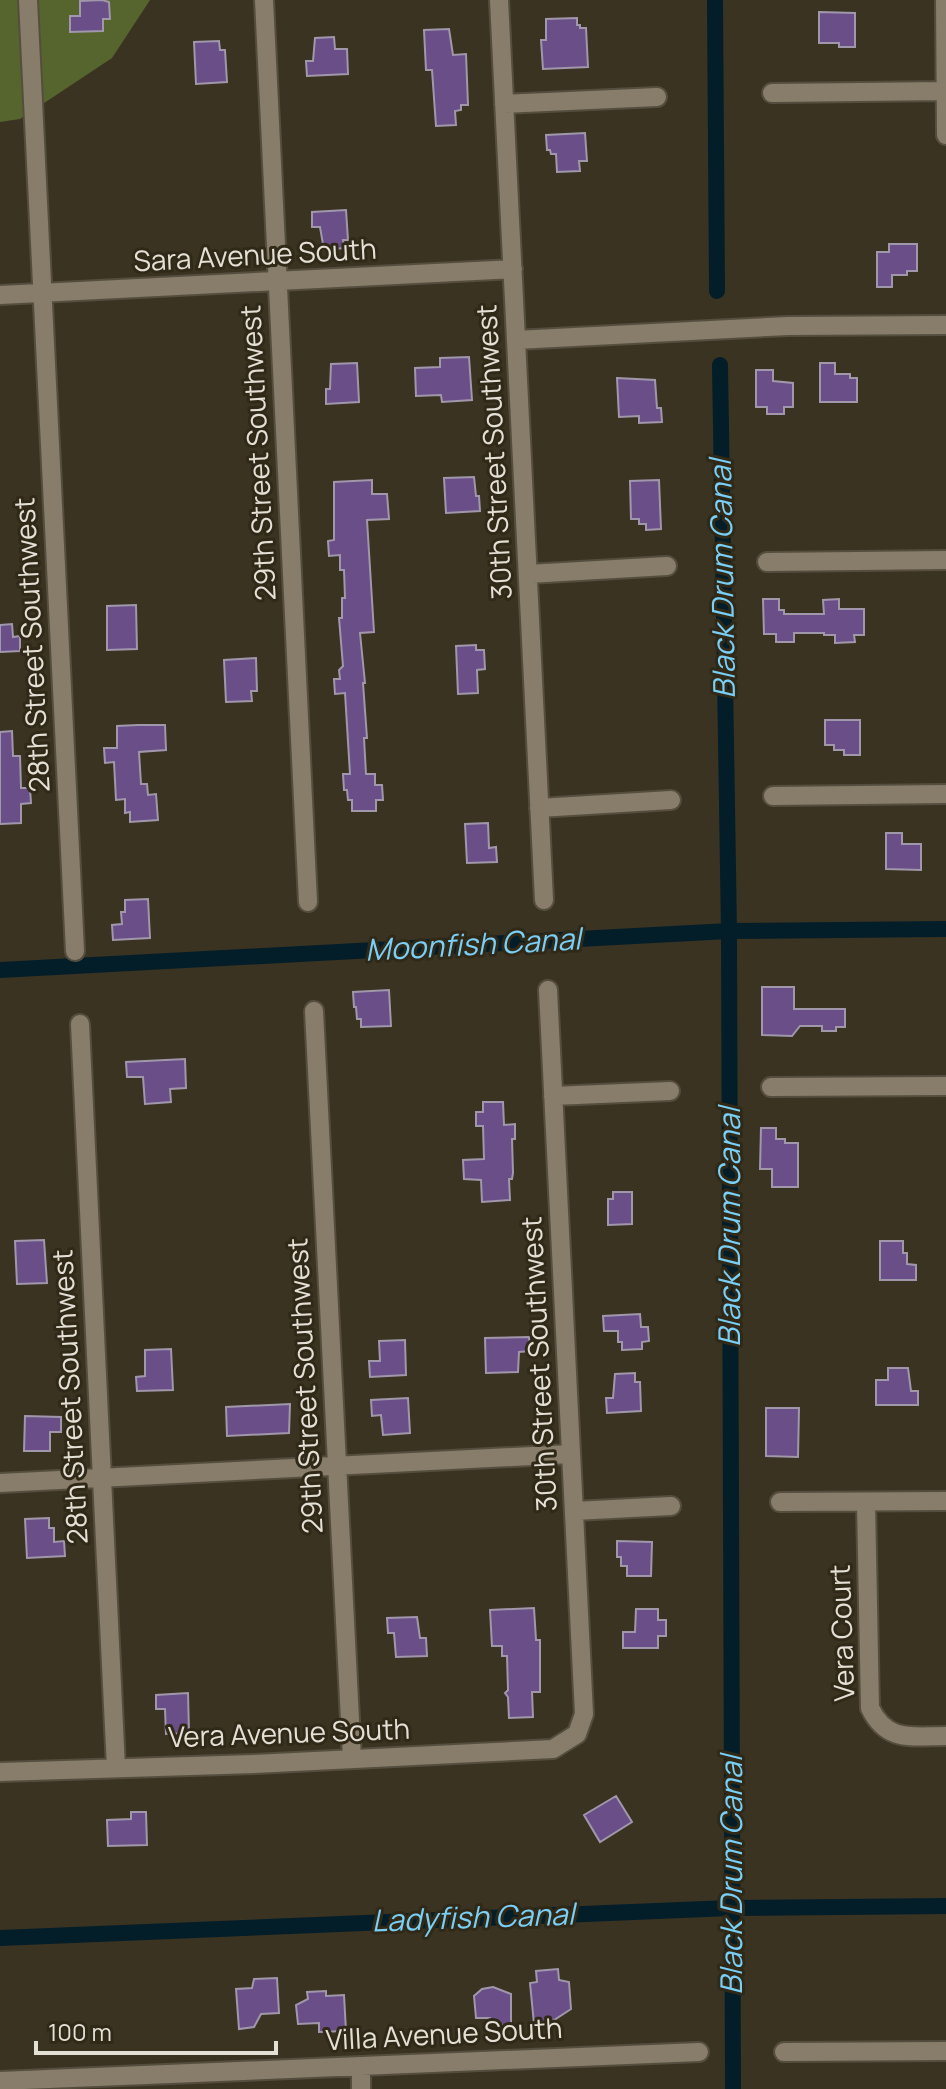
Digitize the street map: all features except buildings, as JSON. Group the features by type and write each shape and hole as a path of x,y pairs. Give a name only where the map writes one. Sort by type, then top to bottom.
{"street":[{"name":"28th Street Southwest","path":"28,0 75,951"},
{"name":"29th Street Southwest","path":"264,0 308,902"},
{"name":"30th Street Southwest","path":"499,0 544,900"},
{"path":"945,0 946,135"},
{"path":"772,93 946,91"},
{"path":"504,104 657,97"},
{"name":"Sara Avenue South","path":"0,295 513,269"},
{"path":"516,340 775,327 946,325"},
{"path":"767,562 946,560"},
{"path":"528,574 667,566"},
{"path":"773,796 946,794"},
{"path":"539,808 671,800"},
{"name":"30th Street Southwest","path":"548,990 584,1714 577,1734"},
{"name":"29th Street Southwest","path":"314,1011 352,1759"},
{"name":"28th Street Southwest","path":"80,1024 116,1768"},
{"path":"771,1087 946,1086"},
{"path":"553,1096 670,1091"},
{"path":"0,1483 571,1454"},
{"path":"780,1502 946,1501"},
{"name":"Vera Court","path":"866,1502 870,1708 877,1723 891,1733 946,1736"},
{"path":"574,1511 671,1506"},
{"name":"Vera Avenue South","path":"0,1772 553,1749 577,1734"},
{"path":"784,2052 946,2051"},
{"name":"Villa Avenue South","path":"0,2081 126,2082 361,2066 699,2052"},
{"path":"361,2066 361,2089"}],"green space":[{"path":"0,0 150,0 112,58 20,119 0,122"}],"waterway":[{"name":"Black Drum Canal","path":"715,0 717,291"},
{"name":"Black Drum Canal","path":"720,365 729,931 733,2089"},
{"name":"Moonfish Canal","path":"0,970 729,931 946,929"},
{"name":"Ladyfish Canal","path":"0,1938 730,1908 946,1906"}]}
